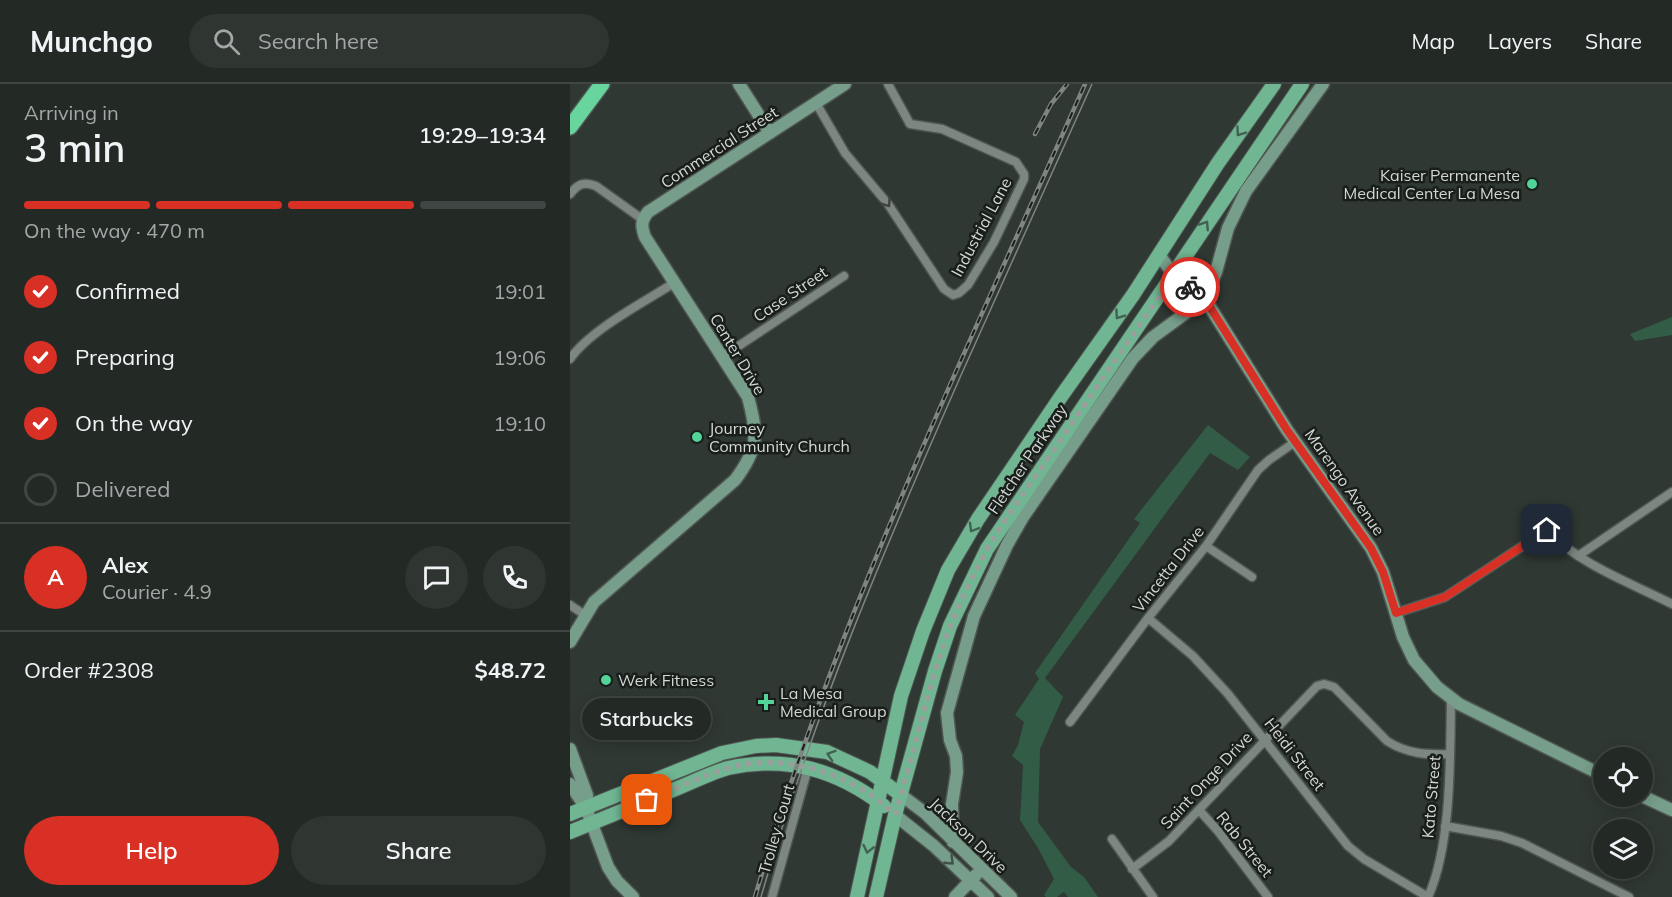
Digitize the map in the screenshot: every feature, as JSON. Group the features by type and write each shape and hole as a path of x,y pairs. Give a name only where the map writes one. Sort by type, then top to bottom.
{"highway":[{"path":"570,127 604,84"}],"main road":[{"name":"Fletcher Parkway","path":"857,897 901,696 923,631 948,570 978,519 1155,260 1218,163 1274,84"},
{"name":"Fletcher Parkway","path":"876,897 935,671 950,626 987,549 1302,84"},
{"name":"Jackson Drive","path":"570,814 722,753 756,746 776,745 827,752 870,772 901,795"},
{"name":"Jackson Drive","path":"570,832 726,769 757,763 776,763 808,768 841,778 860,788 896,814"}],"street":[{"path":"739,84 770,133"},
{"name":"Commercial Street","path":"642,219 648,212 845,84"},
{"name":"Industrial Lane","path":"816,103 845,153 873,185 900,222 944,289 953,294 959,293 968,285 994,242 1024,179 1024,174 1016,162 942,129 910,124 888,84"},
{"path":"953,842 952,804 957,772 947,713 974,616 1007,545 1023,517 1133,358 1153,337 1205,299 1216,272 1227,228 1246,191 1323,84"},
{"path":"570,194 578,185 588,183 596,186 642,219"},
{"name":"Center Drive","path":"570,642 594,602 735,480 749,461 755,444 755,423 748,397 645,237 641,228 642,219"},
{"name":"Marengo Avenue","path":"1155,260 1205,299 1296,442 1371,548 1383,572 1403,637 1414,660 1437,687 1459,704 1593,771"},
{"name":"Case Street","path":"722,357 844,276"},
{"path":"570,359 578,347 592,335 674,283"},
{"name":"Vincetta Drive","path":"1070,722 1148,618 1206,546 1258,470 1296,442"},
{"path":"1578,556 1672,492"},
{"path":"1396,613 1445,597 1547,530 1560,545 1578,556 1672,604"},
{"path":"1206,546 1252,577"},
{"path":"570,605 586,614"},
{"name":"Heidi Street","path":"1148,618 1193,656 1265,739 1348,846 1365,859 1428,897"},
{"name":"Saint Onge Drive","path":"1132,869 1169,842 1317,686 1324,684 1334,687 1387,741 1396,747 1422,755 1450,754"},
{"name":"Kato Street","path":"1428,897 1436,880 1445,826 1451,698"},
{"path":"570,749 587,795 586,808"},
{"name":"Trolley Court","path":"772,897 808,768"},
{"path":"570,784 586,808 608,867 617,881 633,897"},
{"name":"Jackson Drive","path":"901,795 929,818 1011,897"},
{"path":"1653,801 1672,810"},
{"path":"929,818 952,804"},
{"name":"Rab Street","path":"1198,810 1218,831 1268,897"},
{"name":"Jackson Drive","path":"896,814 988,897"},
{"path":"1445,826 1501,836 1522,843 1629,897"},
{"path":"1112,839 1153,897"},
{"path":"955,897 981,870"}],"green space":[{"path":"1672,317 1672,335 1635,341 1630,334"},
{"path":"1208,425 1250,457 1238,470 1210,453 1045,678 1063,697 1040,749 1038,822 1071,867 1084,877 1098,897 1068,897 1064,892 1057,897 1046,897 1044,895 1054,879 1020,820 1023,765 1012,756 1018,745 1024,722 1015,715 1039,679 1035,673 1140,523 1134,519"}],"tram line":[{"path":"761,897 804,763 852,632 962,373 1092,84"}],"railway":[{"path":"1035,134 1051,104 1067,84"},
{"path":"755,897 788,792 864,586 950,384 1085,84"}],"way so far":[{"path":"647,800 726,769 757,763 776,763 819,770 841,778 860,788 896,814 935,671 950,626 987,549 1066,430 1174,275 1190,287"}],"place":[{"name":"Kaiser Permanente Medical Center La Mesa","path":"1532,184"},
{"name":"Journey Community Church","path":"697,437"},
{"name":"Werk Fitness","path":"606,680"},
{"name":"La Mesa Medical Group","path":"766,702"},
{"name":"Starbucks","path":"647,800"}],"route":[{"path":"1190,287 1205,299 1287,430 1371,548 1383,572 1396,613 1445,597 1547,530"}]}
